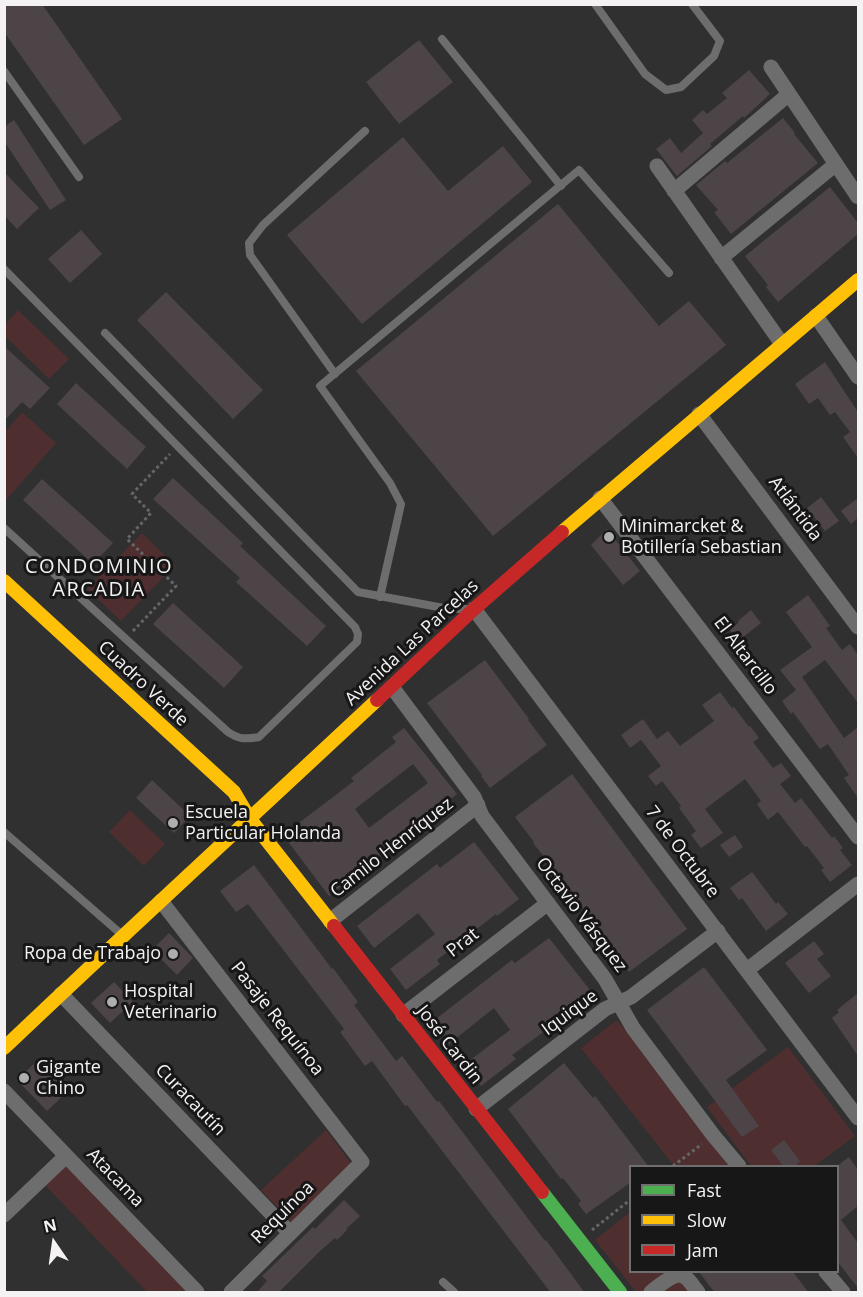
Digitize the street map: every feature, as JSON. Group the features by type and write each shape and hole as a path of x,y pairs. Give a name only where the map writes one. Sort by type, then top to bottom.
{"street":[{"path":"771,67 858,197"},
{"path":"674,191 789,94"},
{"path":"721,258 836,164"},
{"path":"657,165 782,344"},
{"name":"Avenida Las Parcelas","path":"4,1048 474,609 600,498 858,280"},
{"path":"816,316 858,377"},
{"name":"Atlántida","path":"699,414 858,627"},
{"name":"El Altarcillo","path":"600,498 858,837"},
{"name":"Cuadro Verde","path":"4,581 234,792 250,819"},
{"name":"7 de Octubre","path":"474,609 858,1118"},
{"name":"Octavio Vásquez","path":"392,687 474,797 482,816 605,979 633,1028 738,1165"},
{"name":"Camilo Henríquez","path":"330,921 477,805"},
{"name":"José Cardin","path":"250,819 620,1293"},
{"path":"747,970 858,884"},
{"name":"Pasaje Requínoa","path":"161,901 362,1162"},
{"name":"Prat","path":"403,1014 548,903"},
{"name":"Iquique","path":"476,1109 605,1009 631,998 718,931"},
{"name":"Curacautín","path":"61,994 290,1233"},
{"name":"Atacama","path":"4,1091 197,1293"},
{"path":"4,1215 66,1156"},
{"name":"Requínoa","path":"231,1293 362,1162"},
{"path":"827,1273 843,1293"},
{"path":"651,1293 672,1277 680,1275 686,1277 698,1293"}],"lane":[{"path":"595,4 645,74 666,90 681,87 714,56 720,41 692,4"},
{"path":"442,39 561,186"},
{"path":"4,71 79,177"},
{"path":"335,374 250,255 249,243 263,225 365,131"},
{"path":"380,597 401,504 390,483 320,386 579,170 669,273"},
{"path":"4,269 355,627 358,634 357,642 259,737 237,738 4,528"},
{"path":"105,333 358,592 449,609 474,609"},
{"path":"4,832 123,935"},
{"path":"443,1282 454,1293"}],"path":[{"path":"125,638 176,586 127,539 152,513 132,495 178,446"},
{"path":"676,1165 714,1135"},
{"path":"579,1240 629,1201"}],"shaded area":[{"path":"18,310 69,359 49,379 5,336 5,325"},
{"path":"22,412 56,443 5,501 5,432"},
{"path":"142,533 175,565 121,621 87,589"},
{"path":"130,810 165,844 144,866 109,832"},
{"path":"617,1020 730,1165 673,1165 581,1048"},
{"path":"788,1047 855,1136 815,1165 750,1165 707,1107"},
{"path":"326,1130 351,1163 292,1223 261,1190"},
{"path":"66,1163 189,1292 147,1292 44,1184"},
{"path":"629,1213 629,1273 690,1273 684,1277 695,1292 636,1292 595,1240"}],"building":[{"path":"4,4 42,4 122,119 84,145 4,32"},
{"path":"419,40 453,82 399,124 366,82"},
{"path":"749,70 770,94 710,144 712,146 677,176 656,149 670,138 681,153 703,133 692,120 703,110 707,114 727,98 722,93"},
{"path":"783,118 818,163 731,234 714,212 718,210 696,185"},
{"path":"14,120 66,200 50,210 4,141 4,127"},
{"path":"403,137 448,191 503,146 532,182 362,324 287,235"},
{"path":"4,172 39,208 17,229 4,215"},
{"path":"830,187 858,223 858,234 778,302 745,256"},
{"path":"558,204 659,326 689,301 726,345 493,536 356,371"},
{"path":"81,230 102,254 70,283 48,259"},
{"path":"166,292 263,390 233,419 137,320"},
{"path":"4,346 50,388 30,409 22,402 4,421"},
{"path":"825,362 858,412 858,458 843,437 850,432 835,412 830,415 818,398 809,404 795,384"},
{"path":"76,383 146,447 127,469 57,404"},
{"path":"173,478 243,543 240,546 326,626 307,646 236,582 240,578 153,499"},
{"path":"42,479 113,543 93,564 23,500"},
{"path":"821,497 839,521 825,531 807,508"},
{"path":"858,498 858,518 851,524 841,511"},
{"path":"607,529 640,571 623,585 591,545"},
{"path":"808,595 830,626 826,628 842,650 850,644 858,655 858,703 825,660 802,677 844,738 858,727 858,798 844,778 849,775 828,744 820,749 782,701 796,690 780,670 812,647 786,612"},
{"path":"173,603 243,667 224,688 153,624"},
{"path":"751,610 761,623 738,641 730,630"},
{"path":"485,660 547,745 490,788 427,703"},
{"path":"720,692 759,738 753,742 773,768 781,763 791,776 780,784 795,803 801,798 832,838 834,836 843,848 840,850 852,865 830,882 821,870 824,868 778,812 768,820 757,804 761,801 745,779 705,809 723,833 701,848 691,835 696,831 679,808 681,806 662,781 656,786 648,776 661,766 641,740 630,748 621,735 643,719 657,739 668,731 680,746 714,721 702,705"},
{"path":"404,728 457,794 329,896 283,835 354,781 351,778 396,742 392,737","holes":["413,764 428,783 369,828 355,809"]},
{"path":"572,774 687,929 629,972 515,817"},
{"path":"152,780 190,816 174,833 136,798"},
{"path":"735,835 743,847 729,857 720,845"},
{"path":"474,842 519,899 437,960 440,964 406,990 390,969 435,934 418,913 374,948 357,926 437,864 440,868"},
{"path":"254,865 358,1002 354,1005 396,1061 402,1056 437,1102 439,1101 585,1293 551,1293 372,1061 365,1066 340,1032 344,1029 248,904 236,912 220,891"},
{"path":"752,872 776,904 778,902 788,914 766,931 742,898 739,900 730,888"},
{"name":"Ropa de Trabajo","path":"169,933 193,958 177,975 152,950"},
{"path":"549,938 594,995 512,1055 516,1059 481,1086 465,1064 510,1030 494,1008 449,1044 432,1022 512,960 515,963"},
{"path":"814,941 824,954 817,959 831,976 809,993 785,963"},
{"path":"704,967 767,1050 726,1080 759,1126 742,1137 647,1010"},
{"name":"Hospital Veterinario","path":"114,982 133,1002 110,1023 91,1003"},
{"path":"858,993 858,1056 832,1018 839,1012 837,1010"},
{"path":"41,1057 71,1088 47,1111 17,1080"},
{"path":"564,1063 593,1098 595,1096 647,1165 629,1165 629,1184 586,1214 578,1204 581,1201 563,1178 561,1179 508,1109"},
{"path":"784,1140 800,1161 796,1165 782,1165 771,1150"},
{"path":"849,1157 858,1170 858,1206 841,1220 858,1243 858,1288 839,1264 838,1165"},
{"path":"344,1200 360,1216 347,1230 319,1252 278,1293 256,1293 267,1281 262,1276"},
{"path":"700,1273 794,1273 809,1293 715,1293"}],"traffic: fast":[{"path":"542,1192 620,1292"}],"traffic: slow":[{"path":"562,532 858,280"},
{"path":"4,581 234,792 250,819 334,926"},
{"path":"4,1048 377,700"}],"traffic: jam":[{"path":"377,700 474,609 562,532"},
{"path":"334,926 542,1192"}],"place":[{"name":"Minimarcket & Botillería Sebastian","path":"609,537"},
{"name":"Escuela Particular Holanda","path":"173,823"},
{"name":"Ropa de Trabajo","path":"173,954"},
{"name":"Hospital Veterinario","path":"112,1002"},
{"name":"Gigante Chino","path":"24,1078"}],"district":[{"name":"CONDOMINIO ARCADIA","path":"99,578"}]}
